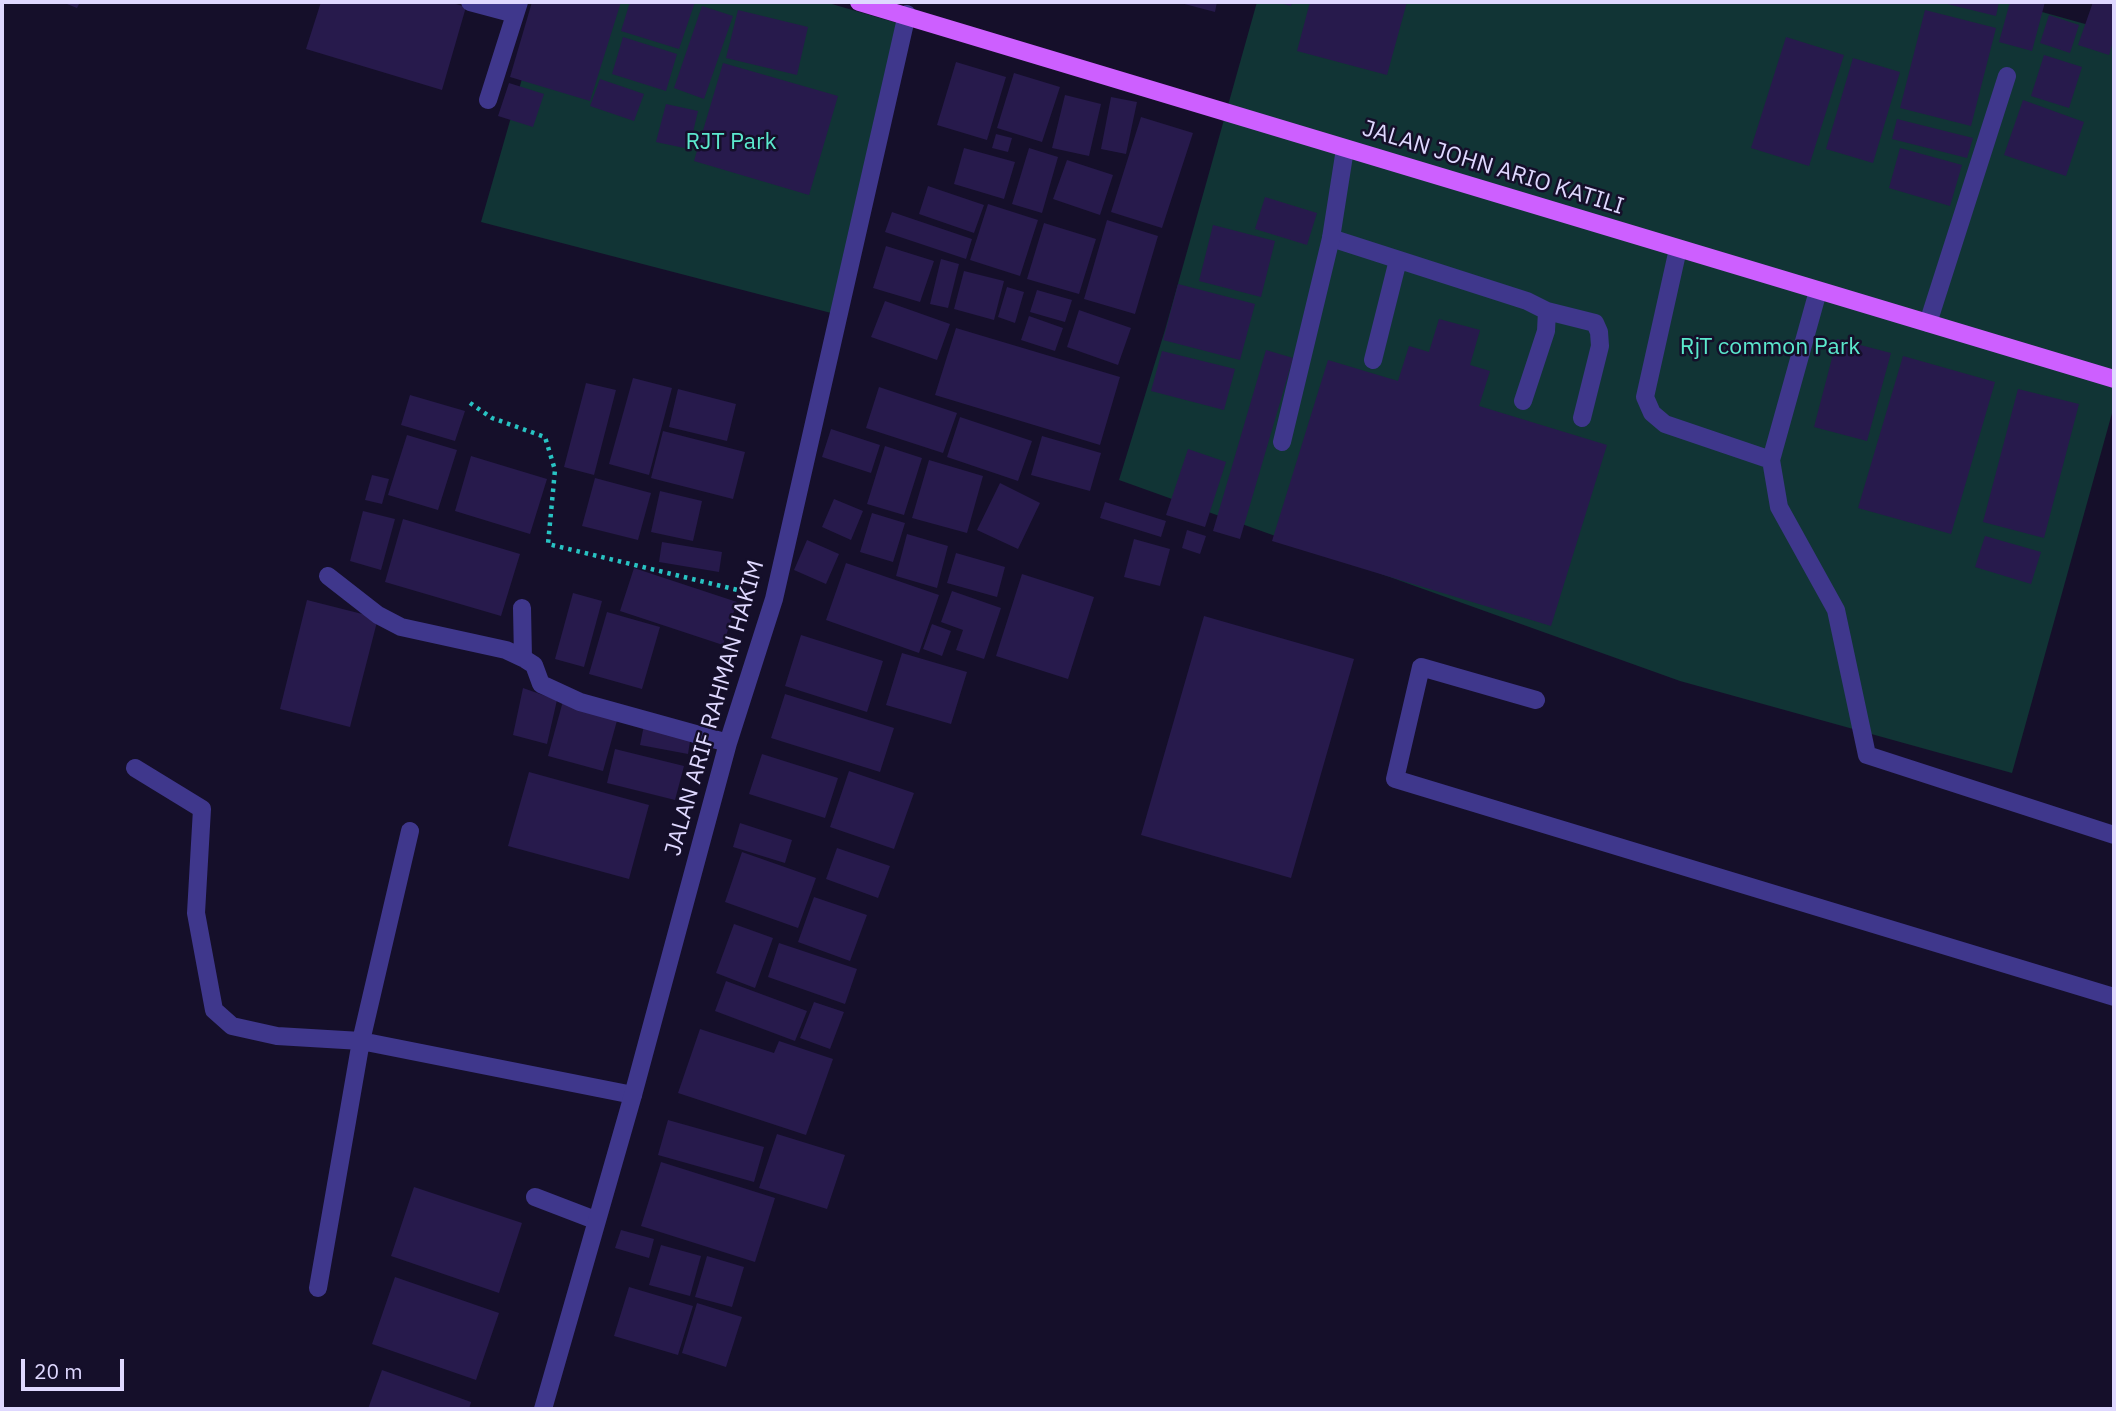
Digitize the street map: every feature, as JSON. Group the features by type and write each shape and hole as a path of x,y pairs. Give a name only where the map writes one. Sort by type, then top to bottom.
{"main road":[{"name":"JALAN JOHN ARIO KATILI","path":"859,2 2114,379"}],"street":[{"path":"470,2 517,8 488,100"},
{"name":"JALAN ARIF RAHMAN HAKIM","path":"543,1409 594,1220 633,1095 728,743 774,599 906,14"},
{"path":"1928,323 2007,76"},
{"path":"1282,442 1331,238 1345,149"},
{"path":"1331,238 1527,301 1547,311 1595,323 1600,346 1582,418"},
{"path":"1678,248 1646,397 1652,413 1665,424 1771,460"},
{"path":"1373,360 1398,260"},
{"path":"1818,291 1771,460 1779,507 1836,610 1867,755 2114,835"},
{"path":"1523,401 1546,331 1547,311"},
{"path":"328,576 379,615 401,627 506,650 523,658 534,665 541,684 580,702 728,743"},
{"path":"522,608 523,658"},
{"path":"1536,700 1421,667 1395,779 2114,996"},
{"path":"135,768 202,809 197,913 214,1010 232,1026 277,1036 361,1041 633,1095"},
{"path":"318,1288 361,1041 410,831"},
{"path":"535,1197 594,1220"}],"path":[{"path":"470,403 492,418 545,437 555,470 548,544 774,599"}],"green space":[{"name":"RJT Park","path":"544,2 825,2 904,25 835,314 481,222"},
{"name":"RjT common Park","path":"1257,2 2006,2 2114,32 2114,406 2012,773 1680,681 1119,480 1165,330"}],"building":[{"path":"62,2 80,2 77,8"},
{"path":"321,2 449,2 466,7 442,90 306,49"},
{"path":"532,2 621,2 590,101 510,77"},
{"path":"630,2 695,2 679,49 621,31"},
{"path":"1177,2 1217,2 1215,12"},
{"path":"1276,2 1292,2 1291,6"},
{"path":"1310,2 1407,2 1387,75 1297,51"},
{"path":"1939,2 1999,2 1996,16"},
{"path":"2010,2 2045,2 2032,51 1999,42"},
{"path":"2093,2 2114,2 2114,39 2109,55 2078,45"},
{"path":"702,6 733,16 704,99 674,88"},
{"path":"738,10 808,27 797,75 726,58"},
{"path":"1925,10 1996,28 1971,126 1900,108"},
{"path":"2049,15 2079,25 2070,53 2040,43"},
{"path":"623,37 677,54 666,91 612,74"},
{"path":"1786,37 1844,55 1809,166 1751,148"},
{"path":"2044,55 2082,67 2069,108 2031,96"},
{"path":"1853,58 1900,72 1873,163 1826,149"},
{"path":"956,62 1006,77 987,140 937,125"},
{"path":"723,63 838,96 809,195 694,161"},
{"path":"1014,73 1060,87 1042,142 997,128"},
{"path":"600,79 644,94 634,121 590,106"},
{"path":"509,83 544,94 533,127 498,116"},
{"path":"1065,95 1101,104 1089,156 1052,148"},
{"path":"1111,97 1137,102 1126,154 1101,149"},
{"path":"2023,100 2084,122 2066,176 2004,155"},
{"path":"666,104 698,111 689,149 656,142"},
{"path":"1141,117 1193,133 1162,228 1111,212"},
{"path":"1897,119 1973,138 1967,158 1892,139"},
{"path":"996,134 1012,138 1008,152 992,148"},
{"path":"964,148 1015,162 1004,199 954,184"},
{"path":"1029,148 1058,157 1042,213 1012,204"},
{"path":"1900,148 1962,165 1950,206 1889,188"},
{"path":"1067,160 1113,175 1100,215 1053,199"},
{"path":"928,186 984,205 974,233 919,214"},
{"path":"1265,197 1317,213 1307,245 1255,229"},
{"path":"988,204 1038,220 1020,276 970,260"},
{"path":"892,212 972,239 966,259 885,232"},
{"path":"1107,220 1158,236 1135,314 1084,299"},
{"path":"1044,223 1096,239 1079,294 1027,279"},
{"path":"1213,225 1275,241 1261,297 1199,281"},
{"path":"886,246 934,261 920,302 873,288"},
{"path":"941,259 959,264 948,308 930,304"},
{"path":"964,271 1004,281 994,320 954,309"},
{"path":"1178,284 1255,304 1240,360 1163,340"},
{"path":"1007,287 1024,292 1015,323 998,317"},
{"path":"1037,290 1072,300 1065,322 1030,312"},
{"path":"885,301 950,324 937,360 871,337"},
{"path":"1079,310 1131,328 1118,365 1067,347"},
{"path":"1029,316 1063,328 1055,351 1021,340"},
{"path":"1439,319 1480,330 1470,365 1490,371 1479,406 1607,445 1551,626 1272,541 1328,360 1398,381 1409,346 1429,352"},
{"path":"956,328 1120,377 1100,445 935,395"},
{"path":"1837,339 1891,353 1867,441 1814,427"},
{"path":"1266,350 1293,358 1240,539 1213,531"},
{"path":"1162,351 1235,369 1224,410 1151,391"},
{"path":"1903,356 1995,382 1951,534 1858,508"},
{"path":"633,378 672,388 649,475 609,464"},
{"path":"586,383 616,390 594,475 564,467"},
{"path":"879,387 957,413 943,453 866,428"},
{"path":"678,389 736,404 727,441 669,427"},
{"path":"2018,389 2079,404 2044,538 1983,522"},
{"path":"410,395 465,411 455,441 401,425"},
{"path":"960,417 1032,441 1018,481 947,457"},
{"path":"831,429 880,445 871,473 822,457"},
{"path":"663,431 745,452 733,499 651,478"},
{"path":"407,435 457,450 438,510 388,495"},
{"path":"1042,436 1101,453 1090,491 1031,475"},
{"path":"885,446 922,458 904,515 867,504"},
{"path":"1188,449 1226,462 1205,527 1166,515"},
{"path":"471,456 547,479 530,534 455,511"},
{"path":"929,460 983,476 967,533 912,518"},
{"path":"372,475 389,479 382,504 365,500"},
{"path":"595,478 651,493 638,540 582,526"},
{"path":"1000,483 1040,503 1018,549 977,530"},
{"path":"660,491 702,501 693,541 651,532"},
{"path":"834,499 863,511 851,540 822,527"},
{"path":"1105,502 1166,521 1161,537 1100,518"},
{"path":"363,511 395,519 381,570 350,561"},
{"path":"872,513 905,523 893,562 860,552"},
{"path":"403,519 520,554 501,616 385,582"},
{"path":"1187,530 1206,536 1200,554 1182,548"},
{"path":"907,534 948,546 937,588 896,576"},
{"path":"1985,536 2041,552 2031,584 1975,567"},
{"path":"1134,539 1170,549 1160,586 1124,577"},
{"path":"807,540 839,554 826,584 794,570"},
{"path":"662,542 722,552 719,572 659,562"},
{"path":"956,553 1005,567 997,597 947,583"},
{"path":"846,563 939,595 919,653 826,620"},
{"path":"634,568 737,602 723,645 620,611"},
{"path":"1022,574 1094,597 1068,679 996,656"},
{"path":"952,591 1001,608 984,659 956,650 963,630 941,622"},
{"path":"573,593 602,601 584,667 555,659"},
{"path":"307,600 378,618 350,727 280,709"},
{"path":"607,612 660,627 642,689 589,674"},
{"path":"1204,616 1354,659 1291,878 1141,835"},
{"path":"932,624 951,631 942,656 923,649"},
{"path":"801,635 883,661 867,712 785,686"},
{"path":"902,653 967,672 951,724 886,705"},
{"path":"523,688 557,700 547,744 513,735"},
{"path":"785,694 894,728 880,772 771,738"},
{"path":"563,701 618,717 603,771 548,756"},
{"path":"644,725 691,735 688,754 640,745"},
{"path":"615,749 684,766 675,800 607,783"},
{"path":"762,754 838,778 825,818 749,794"},
{"path":"849,771 914,793 894,849 830,827"},
{"path":"529,772 649,805 629,879 508,846"},
{"path":"740,823 792,840 785,863 733,847"},
{"path":"837,848 890,866 878,898 826,879"},
{"path":"742,852 816,878 798,928 725,902"},
{"path":"814,897 867,915 850,961 798,942"},
{"path":"734,924 773,938 755,988 716,973"},
{"path":"779,943 857,969 845,1004 768,977"},
{"path":"726,981 807,1011 795,1041 715,1011"},
{"path":"814,1002 844,1012 830,1049 800,1038"},
{"path":"700,1029 774,1053 779,1041 833,1059 806,1135 678,1093"},
{"path":"668,1120 764,1147 754,1182 658,1155"},
{"path":"777,1134 845,1155 827,1209 759,1188"},
{"path":"661,1162 775,1198 755,1262 641,1226"},
{"path":"414,1187 522,1223 499,1293 391,1256"},
{"path":"621,1230 654,1239 649,1258 615,1248"},
{"path":"661,1245 701,1256 690,1296 649,1285"},
{"path":"707,1256 744,1267 732,1307 695,1297"},
{"path":"395,1277 499,1313 476,1380 372,1344"},
{"path":"629,1287 693,1306 678,1355 614,1336"},
{"path":"697,1303 742,1317 726,1367 682,1353"},
{"path":"382,1370 471,1402 469,1409 368,1409"}]}
